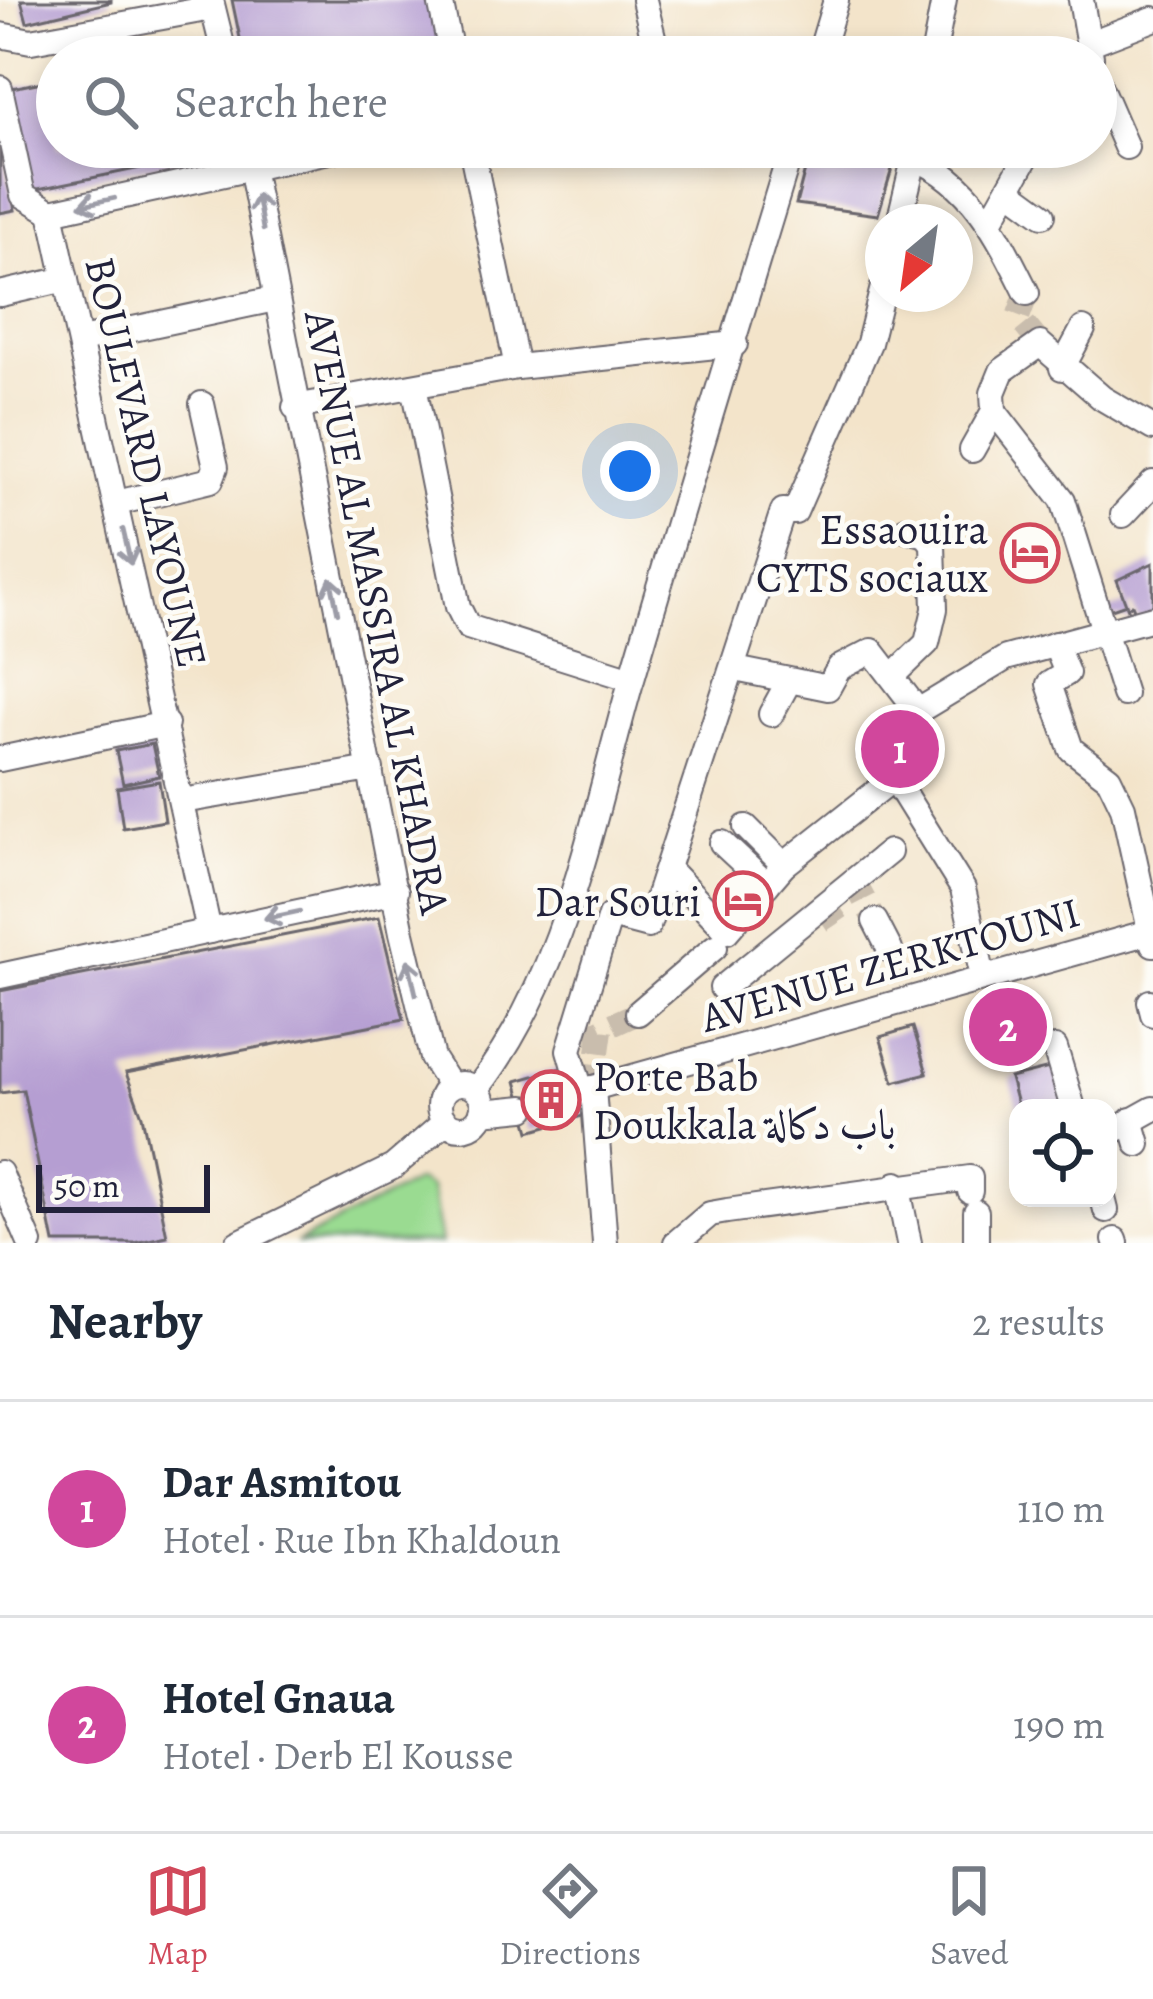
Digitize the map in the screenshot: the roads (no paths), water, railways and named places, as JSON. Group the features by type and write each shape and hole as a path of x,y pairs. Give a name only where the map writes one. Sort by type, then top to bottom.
{"street":[{"path":"440,0 448,36"},
{"path":"644,0 653,36"},
{"path":"825,36 836,0"},
{"path":"937,36 944,0"},
{"path":"1081,0 1087,36"},
{"path":"55,36 212,4 220,36"},
{"path":"1117,37 1153,20"},
{"path":"36,40 0,35 0,86 23,195 51,212"},
{"path":"1117,126 1126,147"},
{"name":"BOULEVARD LAYOUNE","path":"209,931 51,212 212,168"},
{"name":"AVENUE AL MASSIRA AL KHADRA","path":"251,168 295,407 432,1058 469,1096"},
{"path":"475,168 518,367"},
{"path":"524,1108 469,1096 438,1107 445,1122 466,1128 469,1096 527,1012 572,903 632,679 786,168"},
{"path":"903,204 912,168"},
{"path":"935,168 991,220 1028,293"},
{"path":"991,220 1021,168"},
{"path":"1009,190 1043,215"},
{"path":"0,294 66,279"},
{"path":"81,340 275,299"},
{"path":"572,903 648,926 670,871 783,511 795,512 869,343 877,312"},
{"path":"1062,368 1083,329"},
{"path":"295,407 518,367 735,344"},
{"path":"972,450 994,411 993,393 1002,371 1040,344 1062,368 1152,422"},
{"path":"415,386 458,607 468,627 632,679"},
{"path":"117,502 211,480 216,466 202,404"},
{"path":"994,411 1063,500 1124,694"},
{"path":"1123,515 1153,483"},
{"path":"893,675 927,643 935,609 933,544 906,529"},
{"path":"983,977 963,889 895,778 869,752 918,711 1006,658 1102,633 1140,615"},
{"path":"1055,644 1067,673 1049,684 1071,749 1109,778 1123,807 1152,935"},
{"path":"735,668 828,688 839,668 872,650 918,711"},
{"path":"771,714 789,681"},
{"path":"0,759 166,724"},
{"path":"182,801 371,769"},
{"path":"670,871 727,932 784,865 895,778"},
{"path":"746,827 784,865"},
{"path":"722,843 766,884"},
{"path":"722,988 889,852"},
{"path":"0,976 396,891"},
{"path":"605,1243 584,1091 569,1050 610,916"},
{"path":"875,921 890,950"},
{"name":"AVENUE ZERKTOUNI","path":"584,1091 983,977 1152,935"},
{"path":"638,1013 716,946"},
{"path":"1055,1048 1070,1099"},
{"path":"238,1243 393,1167 445,1122"},
{"path":"0,1173 30,1243"},
{"path":"676,1243 710,1214 727,1210 970,1178 976,1243"},
{"path":"897,1184 909,1243"}],"tunnel":[{"path":"1027,293 1018,317 1040,344"},
{"path":"853,879 875,921"},
{"path":"824,904 843,932"},
{"path":"593,1088 601,1030 638,1013"},
{"path":"524,1108 579,1092"}],"place":[{"name":"Essaouira CYTS sociaux","path":"1030,553"},
{"name":"Dar Asmitou","path":"900,749"},
{"name":"Dar Souri","path":"743,901"},
{"name":"Hotel Gnaua","path":"1008,1027"},
{"name":"Porte Bab Doukkala باب دكالة","path":"551,1100"}]}
